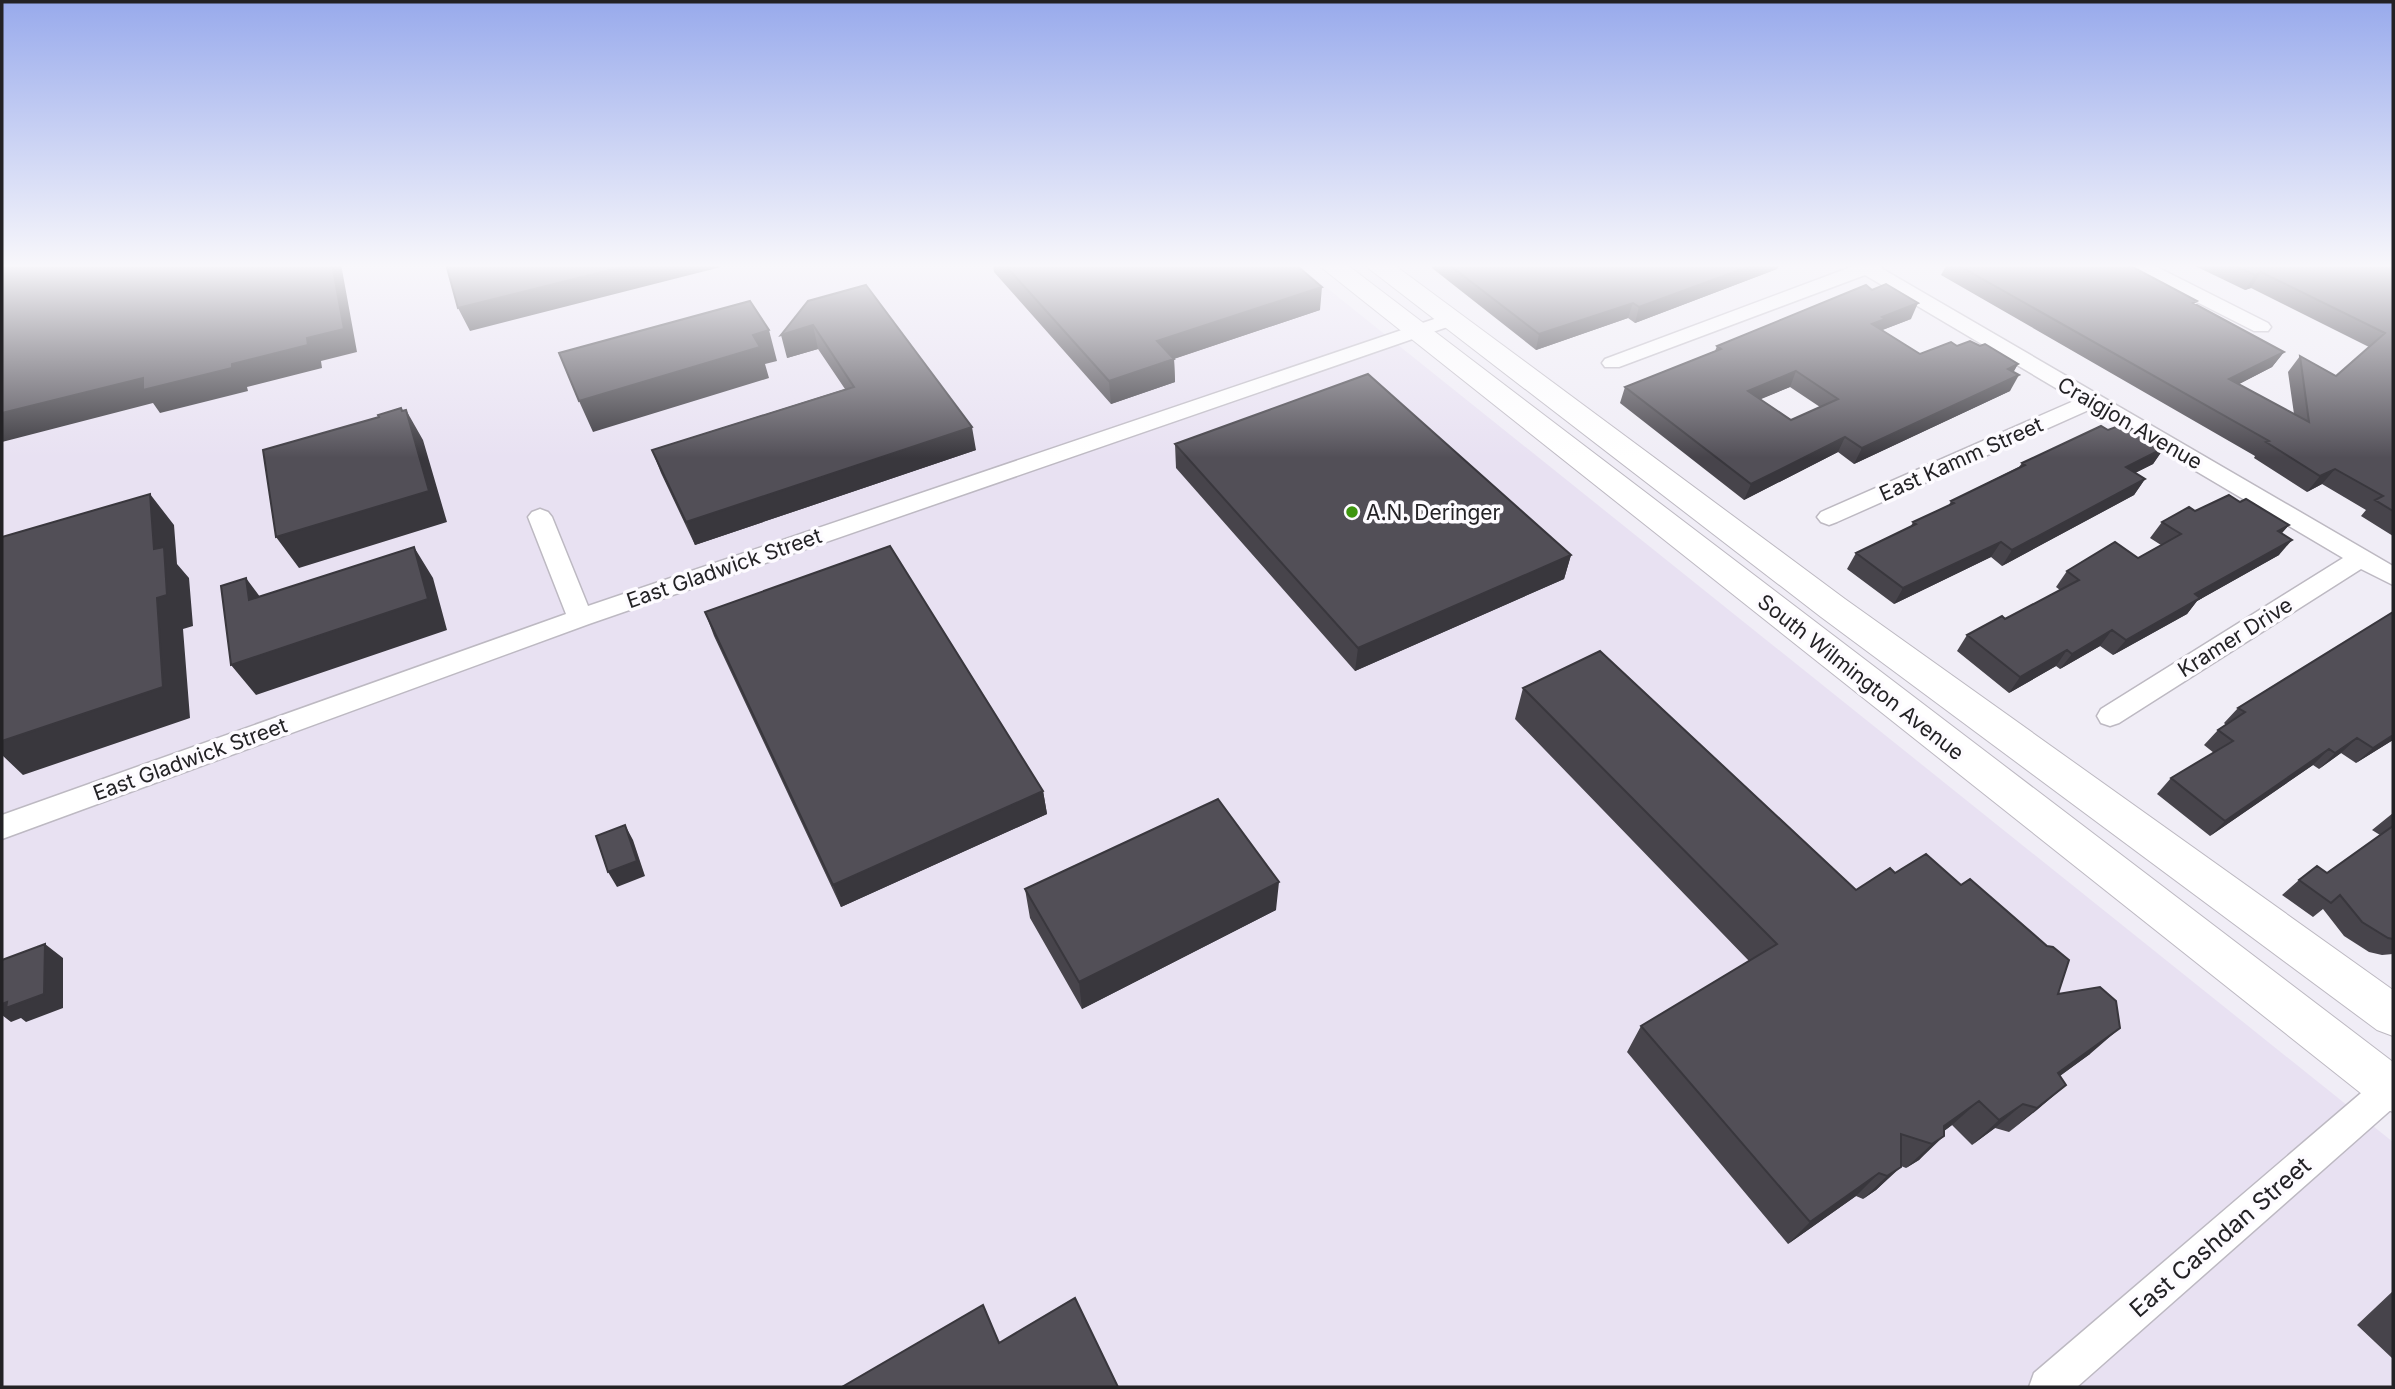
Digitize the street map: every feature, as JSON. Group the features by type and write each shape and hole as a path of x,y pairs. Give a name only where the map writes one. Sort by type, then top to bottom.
{"main road":[{"name":"South Wilmington Avenue","path":"1412,329 2393,1088"},
{"name":"South Wilmington Avenue","path":"1462,329 1833,608 2393,1016"}],"street":[{"name":"East Gladwick Street","path":"2,827 580,618 1422,329"},
{"path":"1612,363 1703,329"},
{"name":"Craigjon Avenue","path":"1974,329 2393,577"},
{"name":"East Kamm Street","path":"1829,517 2092,401"},
{"path":"540,517 580,618"},
{"name":"Kramer Drive","path":"2110,716 2361,558"},
{"name":"East Cashdan Street","path":"2048,1387 2393,1088"}],"shaded area":[{"path":"2,329 1378,329 2393,1142 2393,1387 2,1387"}],"building":[{"path":"2,329 344,329 307,338 308,345 232,364 232,368 143,390 143,378 2,413"},
{"path":"648,329 769,330 753,335 760,347 579,401 559,353"},
{"path":"786,329 801,329 781,335"},
{"path":"816,329 899,329 972,427 686,522 652,450 854,387"},
{"path":"1062,329 1194,329 1157,341 1174,359 1109,381"},
{"path":"1532,329 1555,329 1539,334"},
{"path":"1759,329 1880,329 1920,354 1951,342 1957,346 1970,341 1980,346 1985,344 2018,364 2008,369 2019,375 1862,448 1845,437 1751,484 1625,387 1721,349 1717,346","holes":["1796,371 1838,399 1791,420 1748,391"]},
{"path":"2071,329 2241,329 2284,352 2229,379 2309,422 2300,356 2336,376 2385,333 2377,329 2393,329 2393,511 2375,500 2383,496 2335,469 2320,476 2266,442 2269,441"},
{"name":"A.N. Deringer","path":"1368,374 1571,555 1358,648 1175,444"},
{"path":"401,408 402,411 406,410 429,491 276,537 263,450 379,417 378,415"},
{"path":"2124,424 2164,448 2126,467 2145,479 2012,550 2001,542 1903,588 1856,553 1954,503 1951,501 2025,465 2022,463 2101,426 2108,430"},
{"path":"150,494 154,549 164,547 167,595 157,598 163,687 2,741 2,537"},
{"path":"2229,495 2240,502 2246,499 2289,525 2278,531 2292,540 2195,594 2200,598 2126,640 2112,630 2072,654 2067,650 2020,677 1967,635 2002,616 2005,619 2079,580 2067,571 2115,542 2138,558 2181,534 2162,522 2189,507 2195,511"},
{"path":"890,546 1043,791 833,885 705,612"},
{"path":"414,547 428,599 231,665 221,586 246,578 249,600"},
{"path":"2393,612 2393,735 2373,748 2357,738 2335,753 2329,749 2225,821 2171,778 2233,741 2218,730 2245,712 2238,708"},
{"path":"1600,651 1856,890 1890,868 1895,873 1926,854 1961,885 1970,879 2047,946 2053,947 2069,960 2058,994 2100,987 2116,1001 2120,1028 2058,1073 2066,1085 2037,1108 2023,1104 1999,1120 1979,1101 1944,1126 1944,1136 1932,1144 1901,1134 1901,1167 1887,1176 1879,1173 1810,1222 1641,1026 1777,944 1523,688"},
{"path":"1218,799 1279,882 1079,982 1025,889"},
{"path":"625,825 637,861 608,872 596,836"},
{"path":"2393,826 2393,939 2362,922 2340,895 2331,903 2299,880 2317,866 2327,873"},
{"path":"45,944 44,994 6,1008 7,1002 2,1004 2,960"},
{"path":"1075,1298 1118,1387 842,1387 983,1305 999,1343"}],"place":[{"name":"A.N. Deringer","path":"1352,512"}]}
